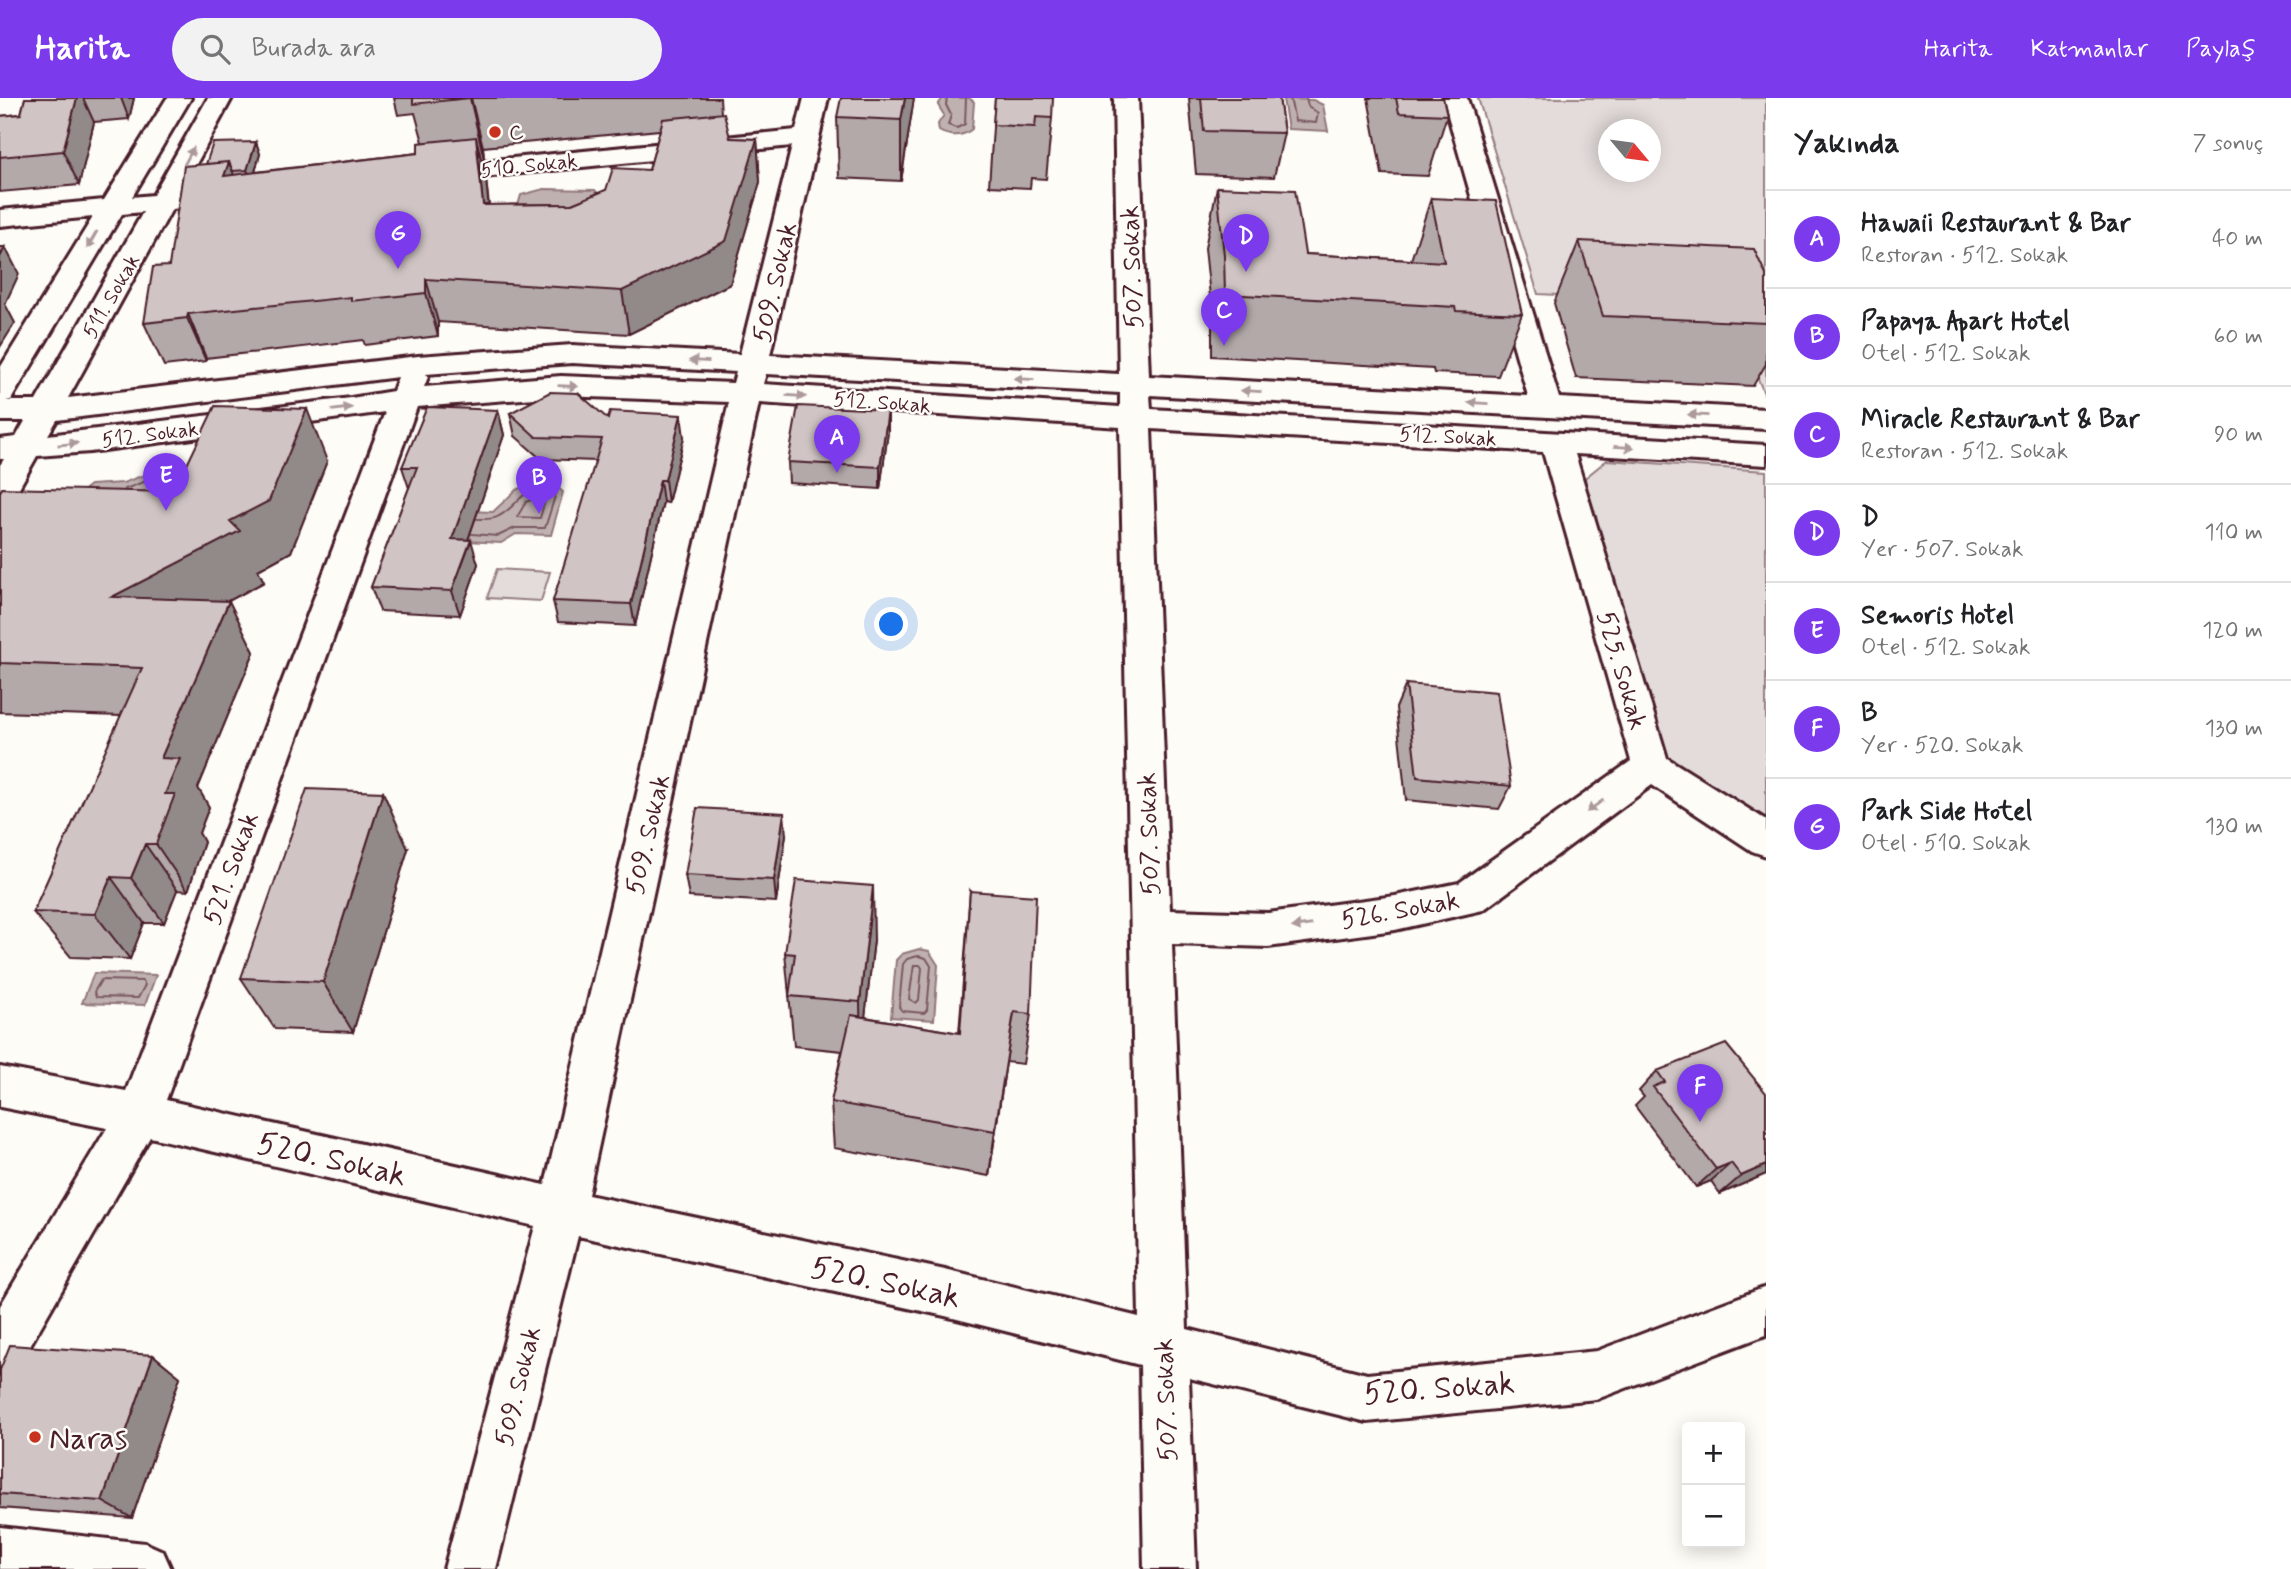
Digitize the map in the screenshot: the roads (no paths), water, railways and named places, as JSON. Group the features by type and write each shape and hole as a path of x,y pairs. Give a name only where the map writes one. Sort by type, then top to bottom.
{"street":[{"name":"511. Sokak","path":"0,393 179,98"},
{"name":"511. Sokak","path":"0,494 13,449 46,411 220,98"},
{"name":"509. Sokak","path":"470,1569 562,1211 816,98"},
{"name":"507. Sokak","path":"1126,98 1170,1569"},
{"path":"1455,98 1546,407"},
{"name":"510. Sokak","path":"411,177 807,137"},
{"path":"0,218 260,192"},
{"name":"512. Sokak","path":"0,411 46,411 412,381 561,386 750,379 1135,401 1556,443 1766,455"},
{"name":"512. Sokak","path":"13,449 304,414 412,381"},
{"name":"521. Sokak","path":"0,1351 139,1114 412,381"},
{"name":"512. Sokak","path":"1135,401 1546,407 1766,419"},
{"name":"525. Sokak","path":"1556,443 1651,766 1766,840"},
{"name":"526. Sokak","path":"1150,926 1268,930 1395,913 1469,898 1651,766"},
{"name":"520. Sokak","path":"0,1087 139,1114 562,1211 946,1293 1367,1398 1597,1375 1766,1311"},
{"path":"0,1553 145,1569"}],"water":[{"path":"943,98 969,98 974,102 972,129 956,135 939,131 938,124 944,115 938,105"},
{"path":"1283,99 1313,100 1323,105 1328,131 1288,129"},
{"path":"544,189 595,190 600,196 507,243 521,195"},
{"path":"165,467 178,469 181,475 178,483 166,492 81,492 90,485 123,483"},
{"path":"534,481 551,482 563,492 551,535 516,534 501,543 432,539 443,510 493,512 516,490"},
{"path":"919,949 929,951 938,965 934,1020 891,1017 896,960 902,954"},
{"path":"94,973 156,975 145,1005 82,1003"}],"place":[{"name":"C","path":"495,132"},
{"name":"Park Side Hotel","path":"398,269"},
{"name":"D","path":"1246,272"},
{"name":"Miracle Restaurant & Bar","path":"1224,346"},
{"name":"Hawaii Restaurant & Bar","path":"837,473"},
{"name":"Semoris Hotel","path":"166,511"},
{"name":"Papaya Apart Hotel","path":"539,514"},
{"name":"B","path":"1700,1122"},
{"name":"Naras","path":"35,1437"}]}
